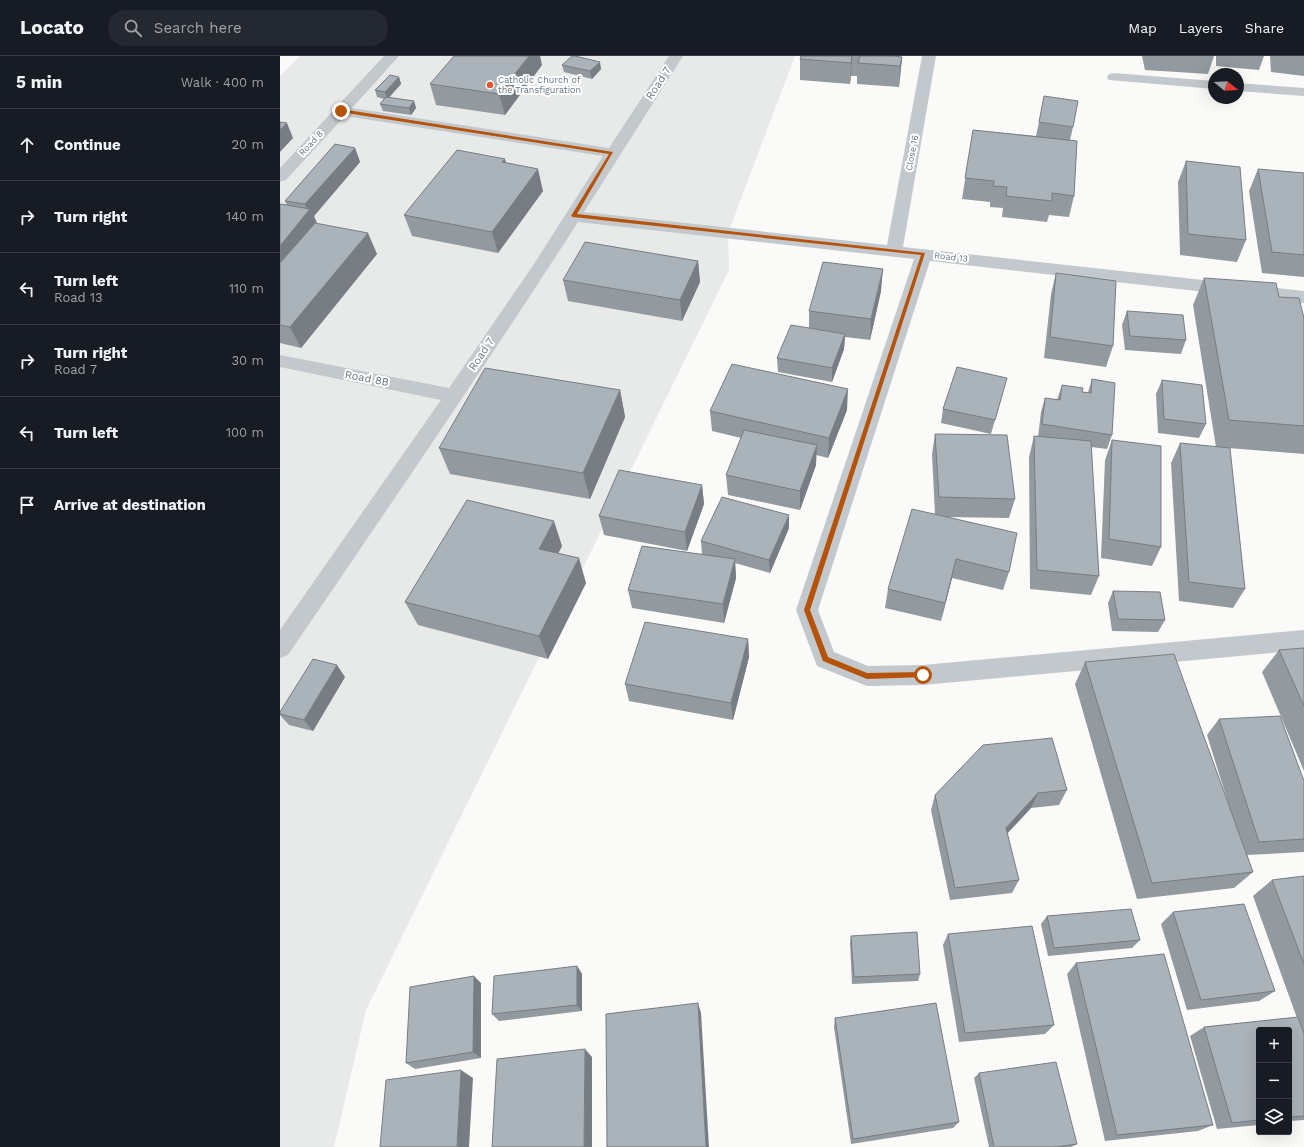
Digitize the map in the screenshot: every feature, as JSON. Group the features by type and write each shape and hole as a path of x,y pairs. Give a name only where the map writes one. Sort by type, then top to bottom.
{"street":[{"name":"Road 8","path":"280,177 392,56"},
{"name":"Road 7","path":"280,648 453,396 573,216 612,153 676,56"},
{"name":"Close 16","path":"894,251 929,56"},
{"path":"1114,77 1208,85"},
{"path":"1244,87 1304,92"},
{"path":"341,111 612,153"},
{"name":"Road 13","path":"573,216 1304,297"},
{"path":"924,254 807,610 825,659 867,676 923,675 1304,640"},
{"name":"Road 8B","path":"280,361 453,396"}],"shaded area":[{"path":"300,56 795,56 728,233 729,270 366,1010 334,1147 280,1147 280,76"}],"building":[{"path":"454,56 529,56 499,94 430,84"},
{"path":"572,56 600,62 590,71 562,65"},
{"path":"801,56 852,56 851,63 800,59"},
{"path":"860,56 902,57 900,66 858,63"},
{"path":"390,75 399,77 385,92 375,90"},
{"path":"1044,96 1078,101 1073,127 1039,122"},
{"path":"386,97 414,101 409,108 380,104"},
{"path":"280,122 287,123 280,130"},
{"path":"973,130 1077,141 1074,196 1052,193 1052,201 1006,196 1007,187 993,186 994,181 965,178"},
{"path":"335,144 355,148 305,204 285,201"},
{"path":"457,150 505,159 502,162 538,169 492,232 404,215"},
{"path":"1186,161 1240,167 1246,240 1188,234"},
{"path":"1258,169 1304,173 1304,255 1272,252"},
{"path":"280,204 310,209 280,246"},
{"path":"315,223 368,233 290,327 280,325 280,263"},
{"path":"585,242 698,261 680,300 563,280"},
{"path":"823,262 883,269 871,319 809,311"},
{"path":"1056,273 1116,281 1113,346 1050,337"},
{"path":"1204,278 1276,283 1279,297 1299,298 1304,318 1304,426 1229,420"},
{"path":"1127,311 1183,315 1186,340 1130,336"},
{"path":"791,325 845,334 832,368 777,358"},
{"path":"732,364 848,389 829,438 710,411"},
{"path":"957,367 1007,378 995,420 943,409"},
{"path":"485,368 620,390 583,473 439,448"},
{"path":"1092,379 1115,383 1112,435 1042,424 1045,398 1060,400 1062,385 1083,388 1082,392 1091,393"},
{"path":"1162,380 1202,385 1206,424 1164,419"},
{"path":"744,430 817,445 800,491 726,475"},
{"path":"935,434 1007,435 1015,499 939,497"},
{"path":"1034,436 1091,441 1099,576 1037,570"},
{"path":"1112,440 1161,446 1161,547 1109,539"},
{"path":"1180,443 1230,448 1245,589 1189,582"},
{"path":"619,470 702,485 685,532 599,516"},
{"path":"722,497 789,515 769,560 701,541"},
{"path":"467,500 554,521 539,549 579,558 539,636 405,602"},
{"path":"912,509 1017,533 1009,572 956,559 945,603 888,589"},
{"path":"642,546 735,559 723,604 628,590"},
{"path":"1113,591 1160,592 1165,620 1118,619"},
{"path":"645,622 748,639 731,703 625,684"},
{"path":"1304,648 1304,706 1279,650"},
{"path":"1174,654 1253,872 1152,883 1085,662"},
{"path":"313,659 337,665 304,720 280,714 280,712"},
{"path":"1280,716 1304,781 1304,839 1259,842 1219,719"},
{"path":"1052,738 1067,790 1038,793 1006,828 1019,880 955,888 935,795 983,745"},
{"path":"1304,876 1304,964 1272,880"},
{"path":"1244,904 1275,991 1201,1000 1173,912"},
{"path":"1131,909 1140,940 1054,948 1047,916"},
{"path":"1032,926 1054,1025 965,1033 948,934"},
{"path":"917,932 920,974 854,977 851,936"},
{"path":"1164,954 1213,1125 1117,1135 1076,963"},
{"path":"577,966 577,1005 492,1014 494,976"},
{"path":"474,976 473,1052 406,1063 410,987"},
{"path":"698,1003 706,1147 607,1147 606,1014"},
{"path":"936,1003 959,1122 853,1139 835,1018"},
{"path":"1298,1017 1304,1034 1304,1116 1292,1117 1292,1027 1256,1027 1256,1120 1232,1123 1204,1027"},
{"path":"585,1049 584,1147 492,1147 497,1059"},
{"path":"1056,1062 1077,1144 1055,1147 994,1147 979,1073"},
{"path":"461,1070 457,1147 380,1147 386,1080"}],"place":[{"name":"Catholic Church of the Transfiguration","path":"490,85"}],"route":[{"path":"341,111 612,153 573,216 924,254 807,610 825,659 867,676 923,675"}]}
